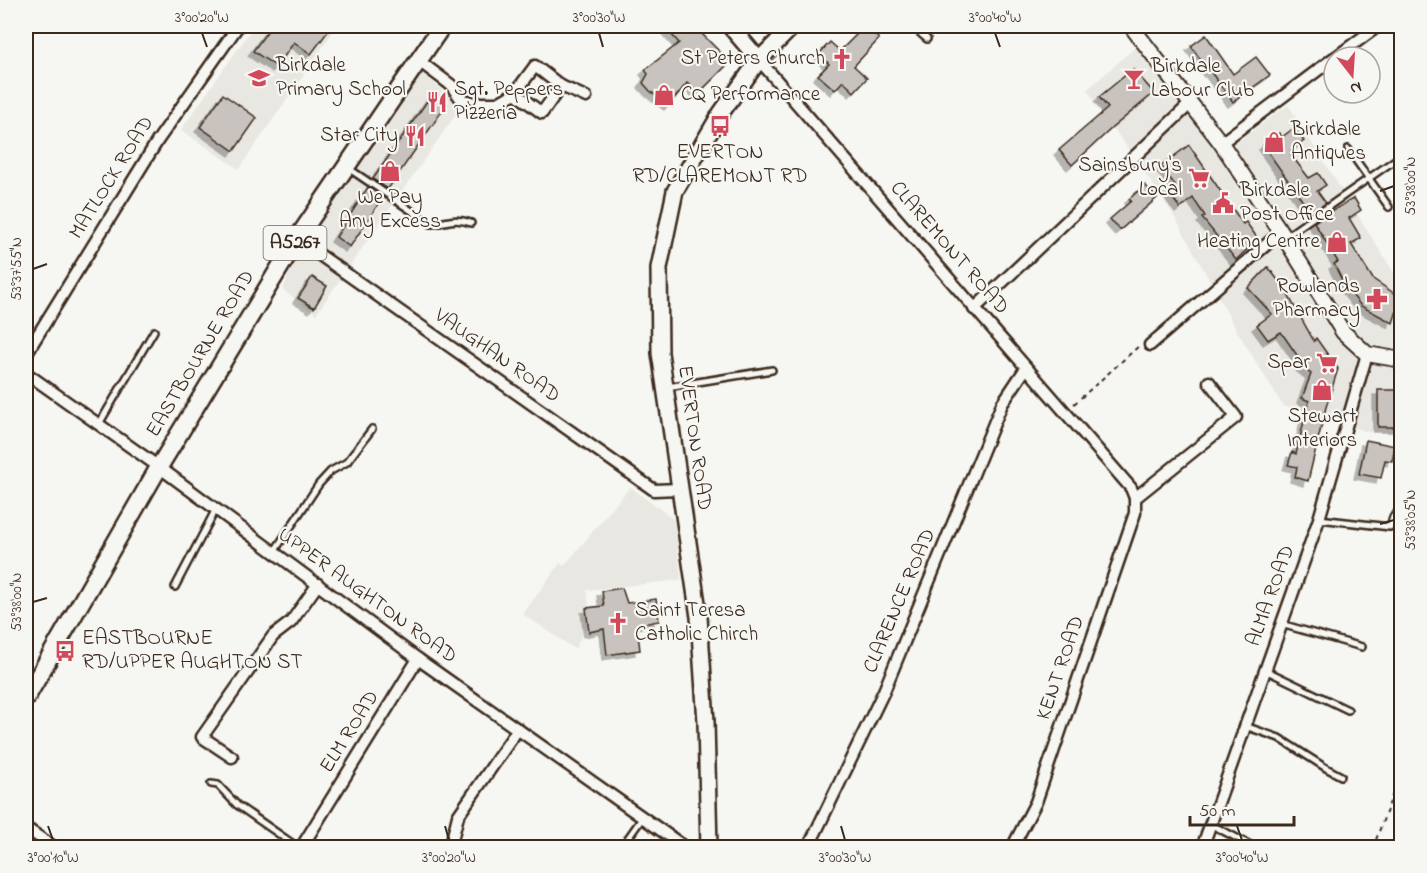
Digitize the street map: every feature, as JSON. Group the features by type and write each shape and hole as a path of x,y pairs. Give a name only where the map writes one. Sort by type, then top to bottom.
{"main road":[{"name":"EASTBOURNE ROAD","path":"159,467 297,239 442,26"},
{"name":"CLAREMONT ROAD","path":"729,26 759,60"},
{"name":"EVERTON ROAD","path":"708,848 710,818 699,617 660,353 659,268 675,191 721,113 759,60 793,26"},
{"name":"A5267","path":"26,698 159,467"}],"street":[{"name":"MATLOCK ROAD","path":"26,354 158,140 238,26"},
{"path":"1131,26 1221,143 1343,332 1367,354 1401,360"},
{"path":"1352,45 1378,26"},
{"name":"CLAREMONT ROAD","path":"759,60 1131,488 1136,498"},
{"path":"420,61 451,85 461,99 475,103 498,103 515,93 535,66 561,86 586,97"},
{"path":"1221,143 1322,68"},
{"path":"515,93 542,112 561,86"},
{"path":"974,309 1191,103"},
{"path":"1150,345 1282,235"},
{"name":"VAUGHAN ROAD","path":"297,239 654,490 679,489"},
{"name":"ALMA ROAD","path":"1202,848 1319,519 1367,354"},
{"name":"CLARENCE ROAD","path":"808,848 884,691 1002,404 1026,368"},
{"name":"UPPER AUGHTON ROAD","path":"26,373 159,467 418,659 686,848"},
{"path":"1136,498 1236,417 1209,382"},
{"name":"KENT ROAD","path":"1012,848 1036,802 1135,513 1136,498"},
{"path":"232,757 202,737 273,636 291,622 318,584"},
{"name":"ELM ROAD","path":"300,848 418,659"},
{"path":"451,844 458,816 518,729"},
{"path":"26,828 55,848"}],"lane":[{"path":"912,26 927,39"},
{"path":"1348,149 1389,207"},
{"path":"1282,235 1401,155"},
{"path":"347,167 431,224 452,219 471,223"},
{"path":"99,424 154,332"},
{"path":"665,387 772,370"},
{"path":"274,552 319,484 331,471 347,462 372,429"},
{"path":"1319,519 1390,527 1393,517 1401,508"},
{"path":"176,586 216,509"},
{"path":"1281,624 1362,648"},
{"path":"1265,670 1348,710"},
{"path":"1245,726 1279,738 1341,776"},
{"path":"211,784 218,785 237,805 300,848"},
{"path":"621,848 643,817"},
{"path":"1210,824 1256,848"}],"path":[{"path":"1065,412 1139,346 1150,345"},
{"path":"1373,848 1401,769"}],"shaded area":[{"name":"Birkdale Primary School","path":"254,26 337,26 239,169 181,130"},
{"path":"1139,44 1219,155 1288,105 1401,284 1401,434 1369,432 1283,406 1236,329 1172,212 1087,90"},
{"path":"420,71 461,107 316,314 283,290 298,249"},
{"path":"630,487 672,518 675,525 681,580 587,590 590,619 575,649 523,614 560,563 564,566"}],"building":[{"path":"271,26 332,26 311,54 294,42 277,67 253,51"},
{"path":"664,26 694,26 730,62 699,93 687,83 669,105 643,83 648,74 645,70 679,43"},
{"name":"St Peters Church","path":"865,26 879,39 854,66 867,78 854,92 843,81 835,90 818,75 829,64 819,54 830,42 840,51"},
{"path":"1206,35 1233,74 1256,57 1270,75 1233,102 1191,46"},
{"path":"1133,69 1154,93 1072,165 1059,150 1108,108 1099,97"},
{"path":"223,94 257,118 234,151 200,127"},
{"path":"432,94 447,104 388,189 373,179"},
{"path":"1294,128 1304,141 1291,150 1294,153 1291,155 1309,178 1318,173 1326,185 1317,191 1326,203 1311,213 1263,145 1279,133 1282,137"},
{"path":"1189,145 1243,224 1246,222 1258,239 1236,260 1202,218 1205,216 1193,198 1180,208 1167,191 1175,185 1161,166"},
{"path":"1145,185 1157,198 1120,230 1110,219"},
{"path":"368,187 383,197 350,247 336,237"},
{"path":"1354,198 1361,210 1349,218 1361,238 1351,244 1373,279 1401,298 1393,323 1361,306 1345,286 1334,264 1338,262 1314,222"},
{"path":"1268,267 1284,288 1314,341 1316,338 1338,369 1308,481 1295,477 1297,467 1288,465 1292,452 1296,454 1309,401 1302,398 1311,374 1296,362 1299,358 1281,332 1268,340 1257,325 1272,314 1248,288"},
{"path":"312,277 327,286 314,308 298,298"},
{"path":"1378,390 1401,390 1401,427 1378,427"},
{"path":"1366,440 1395,446 1392,461 1385,460 1381,478 1359,474"},
{"name":"Saint Teresa Catholic Chirch","path":"622,588 627,603 656,599 659,621 637,625 640,650 607,655 604,629 589,632 586,608 604,606 602,591"}],"railway":[{"path":"1393,848 1402,825"}],"place":[{"name":"St Peters Church","path":"842,59"},
{"name":"Birkdale Primary School","path":"259,78"},
{"name":"Birkdale Labour Club","path":"1134,79"},
{"name":"CQ Performance","path":"664,95"},
{"name":"Sgt. Peppers Pizzeria","path":"437,102"},
{"name":"EVERTON RD/CLAREMONT RD","path":"720,126"},
{"name":"Star City","path":"415,136"},
{"name":"Birkdale Antiques","path":"1274,142"},
{"name":"We Pay Any Excess","path":"390,171"},
{"name":"Sainsbury's Local","path":"1199,178"},
{"name":"Birkdale Post Office","path":"1223,203"},
{"name":"Heating Centre","path":"1337,242"},
{"name":"Rowlands Pharmacy","path":"1377,299"},
{"name":"Spar","path":"1327,363"},
{"name":"Stewart Interiors","path":"1322,390"},
{"name":"Saint Teresa Catholic Chirch","path":"618,623"},
{"name":"EASTBOURNE RD/UPPER AUGHTON ST","path":"65,651"}]}
